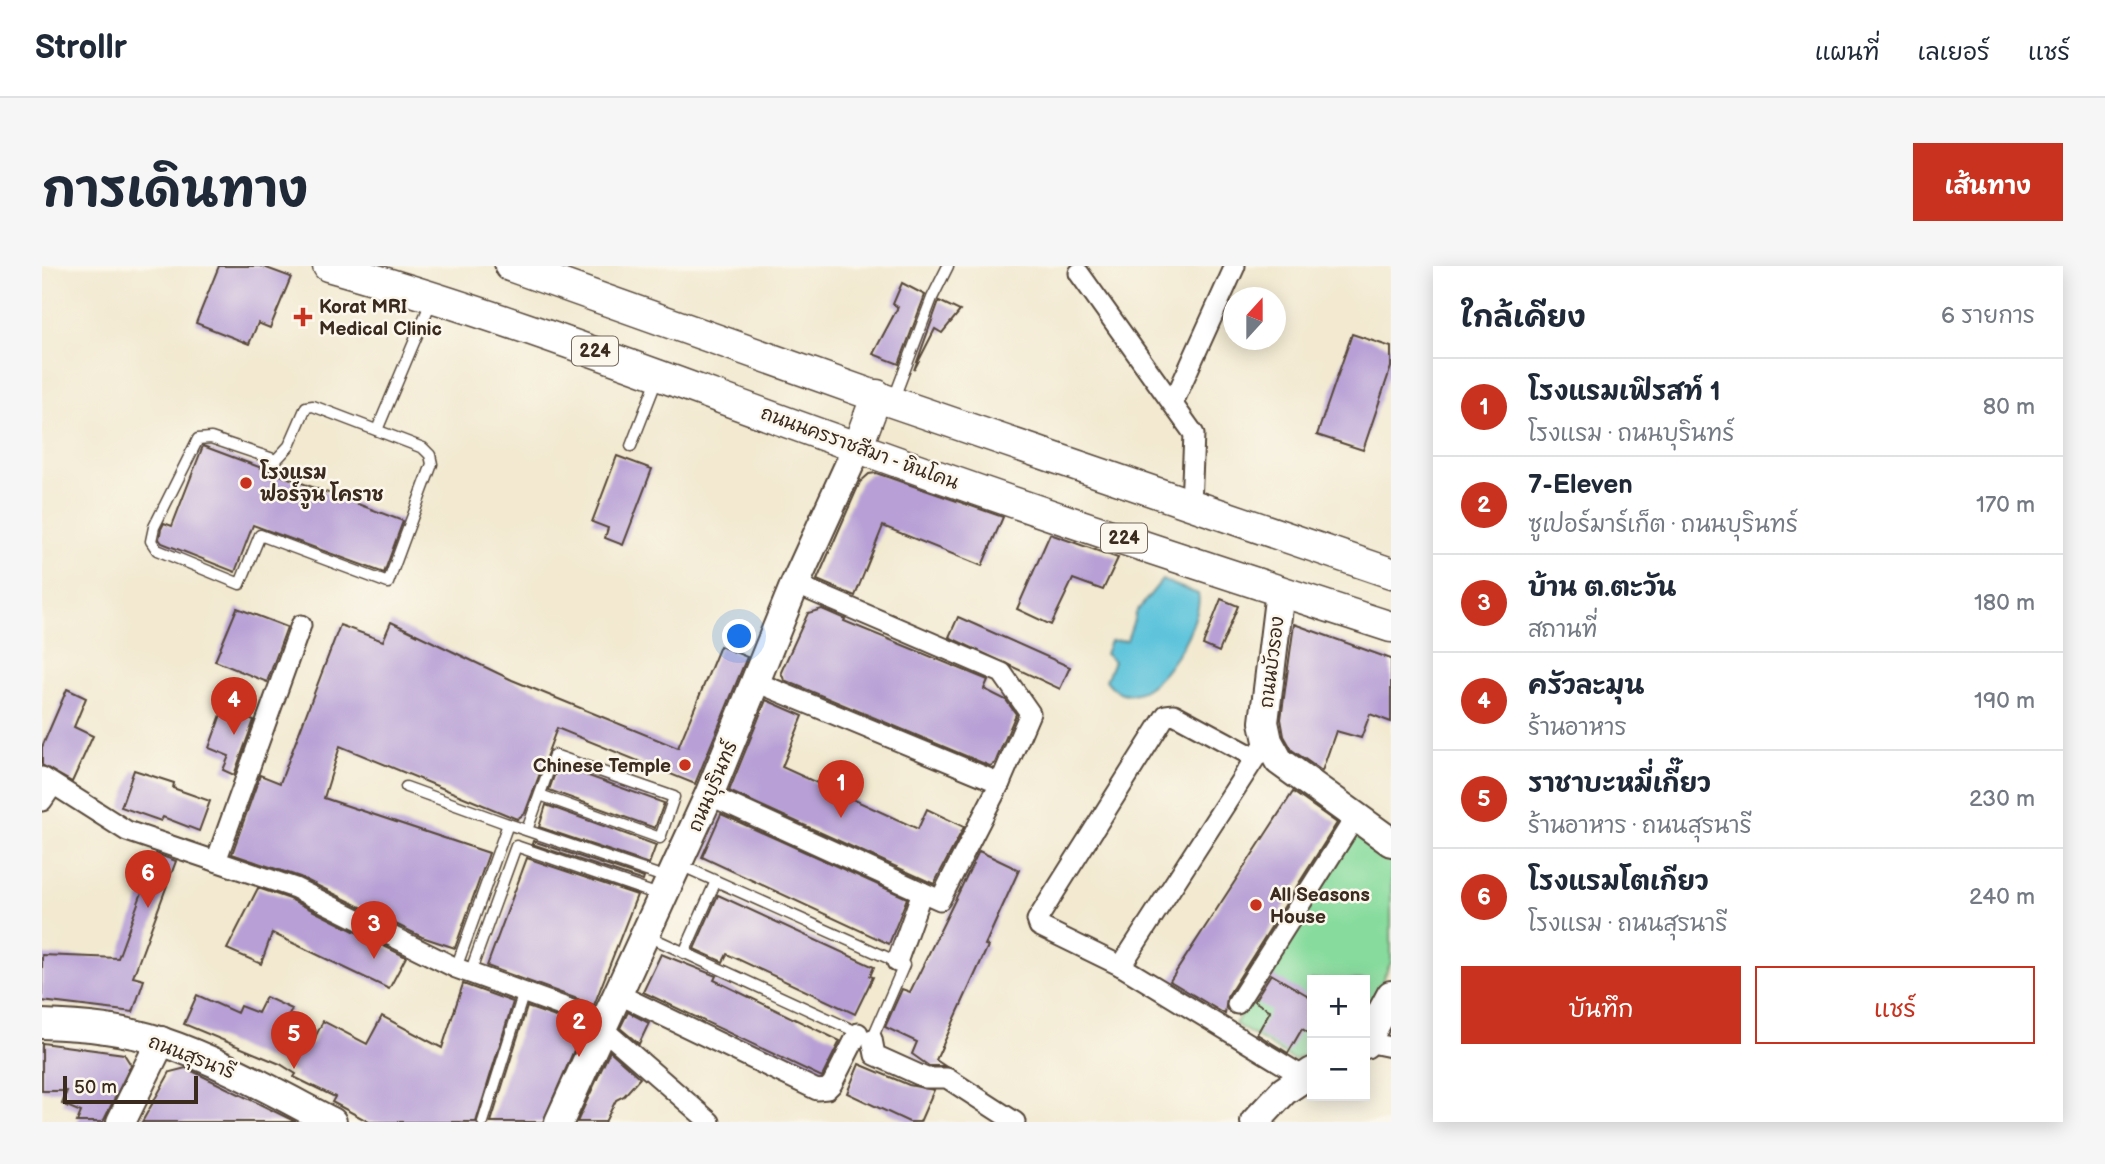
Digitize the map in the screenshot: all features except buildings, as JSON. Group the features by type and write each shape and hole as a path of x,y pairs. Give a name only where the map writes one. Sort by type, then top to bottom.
{"main road":[{"name":"ถนนนครราชสีมา - หินโคน","path":"328,266 434,295 659,373 857,448 1391,627"},
{"path":"510,266 554,273 884,398 1391,573"},
{"path":"857,448 884,398"}],"street":[{"path":"1172,403 1235,266"},
{"path":"1075,268 1194,434 1191,504"},
{"name":"ถนนบุรินทร์","path":"559,1122 620,995 709,795 795,584 857,448"},
{"path":"709,795 940,900 1000,783 1030,713 1002,673 795,584"},
{"name":"ถนนบัวรอง","path":"1261,749 1280,591"},
{"path":"216,861 301,625"},
{"path":"756,681 1000,783"},
{"path":"1307,1073 1121,966 1040,926 1037,920 1040,911 1166,715 1174,714 1261,749 1391,842"},
{"path":"1121,966 1261,749"},
{"path":"42,801 48,781 127,831 295,888 463,970 604,1026 710,1122"},
{"path":"1237,1004 1356,816"},
{"path":"897,962 922,892"},
{"path":"620,995 817,1090 827,1089 832,1084 865,1036 875,1055 926,1078 947,1078 1014,1122"},
{"path":"1374,1044 1391,995"},
{"name":"ถนนสุรนารี","path":"42,1024 126,1032 161,1041 245,1077 332,1122"},
{"path":"121,1122 161,1041"},
{"path":"1255,1122 1284,1090 1307,1075"}],"lane":[{"path":"884,398 948,266"},
{"path":"377,430 434,295"},
{"path":"631,446 659,373"},
{"path":"306,407 313,407 377,430 423,448 430,455 432,464 388,583 260,535 240,584 156,550 151,541 158,517 198,439 204,437 276,460 289,446 306,407"},
{"path":"527,830 554,755 674,797 660,838 540,795"},
{"path":"406,787 670,880"},
{"path":"463,970 508,824"},
{"path":"463,970 516,846 670,880 716,881 904,965 865,1036 645,935"},
{"path":"684,953 716,881"},
{"path":"483,1122 524,992"}],"green space":[{"path":"1354,832 1391,856 1391,962 1370,1007 1370,975 1307,975 1307,1054 1294,1060 1235,1024"}],"water":[{"path":"1162,580 1198,594 1198,607 1192,625 1170,666 1154,683 1138,693 1121,693 1106,680 1114,661 1105,654 1110,641 1127,640 1137,611"}],"place":[{"name":"Korat MRI Medical Clinic","path":"303,317"},
{"name":"โรงแรม ฟอร์จูน โคราช","path":"246,483"},
{"name":"ครัวละมุน","path":"234,735"},
{"name":"Chinese Temple","path":"685,765"},
{"name":"โรงแรมเฟิรสท์ 1","path":"841,818"},
{"name":"All Seasons House","path":"1256,905"},
{"name":"โรงแรมโตเกียว","path":"148,908"},
{"name":"บ้าน ต.ตะวัน","path":"374,959"},
{"name":"7-Eleven","path":"579,1057"},
{"name":"ราชาบะหมี่เกี๊ยว","path":"294,1069"}]}
